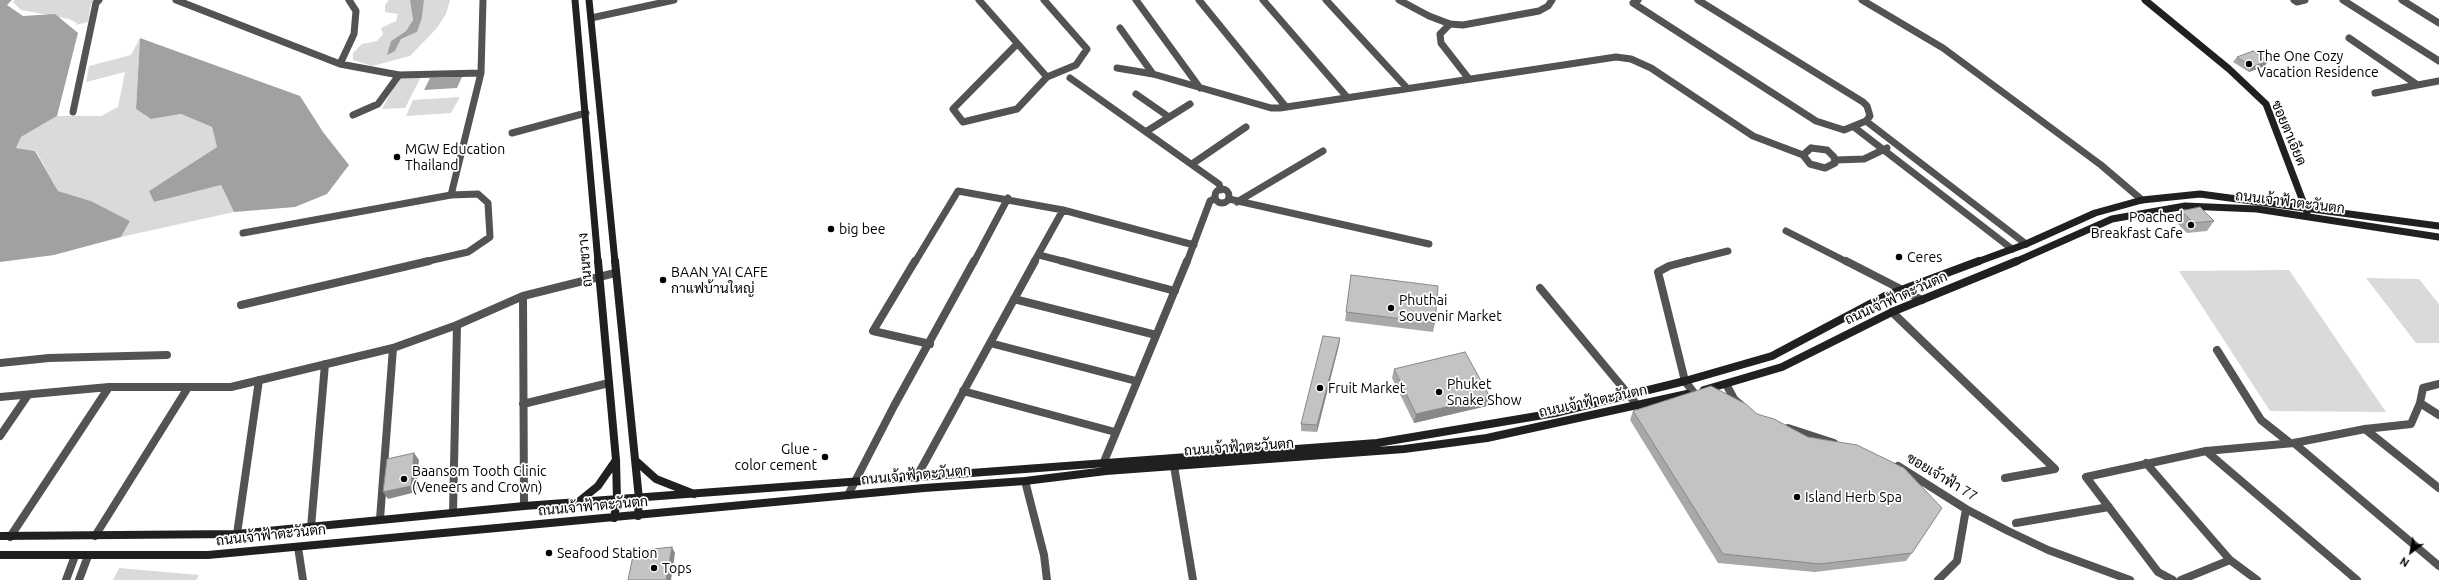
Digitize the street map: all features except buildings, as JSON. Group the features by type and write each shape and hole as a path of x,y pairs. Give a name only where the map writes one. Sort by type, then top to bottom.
{"main road":[{"name":"ถนนขวาง","path":"576,0 616,460 617,500 614,518"},
{"name":"ถนนขวาง","path":"589,0 615,273 639,498 638,516"},
{"name":"ซอยตาเอียด","path":"2144,0 2228,69 2266,104 2281,140 2309,217"},
{"path":"580,44 593,42"},
{"name":"ถนนเจ้าฟ้าตะวันตก","path":"0,536 237,534 524,506 854,483 1377,443 1555,413 1685,381 1772,356 1885,296 2026,244 2095,213 2142,200 2200,194 2439,226"},
{"name":"ถนนเจ้าฟ้าตะวันตก","path":"0,555 208,555 638,516 848,495 1025,481 1106,471 1404,449 1487,438 1638,406 1694,393 1782,367 1892,312 2040,252 2112,219 2153,210 2185,206 2257,209 2439,236"},
{"path":"577,503 598,486 616,460"},
{"path":"635,461 656,479 696,494"}],"street":[{"path":"73,112 96,3 99,0"},
{"path":"176,0 340,64 399,75 481,73"},
{"path":"340,64 354,34 356,11 349,0"},
{"path":"451,195 481,73 484,0"},
{"path":"591,18 674,0"},
{"path":"979,0 1047,77"},
{"path":"1018,44 953,109 963,122 1016,110 1047,77 1076,65 1087,49 1044,0"},
{"path":"1136,0 1200,88"},
{"path":"1199,0 1286,108"},
{"path":"1263,0 1347,97"},
{"path":"1326,0 1407,88"},
{"path":"1399,0 1429,16 1450,24 1463,25 1539,11 1548,6 1552,0"},
{"path":"1638,0 1633,3 1816,122 1844,130 1866,121 1870,116 1869,111 1863,102 1698,0"},
{"path":"1862,0 1943,48 1971,68 2101,165 2142,200"},
{"path":"2294,0 2297,2 2305,0"},
{"path":"2343,0 2439,61"},
{"path":"2402,0 2439,23"},
{"path":"1450,24 1440,34 1441,43 1446,52 1458,62 1469,79"},
{"path":"1120,28 1153,74"},
{"path":"2349,38 2416,84"},
{"path":"1117,68 1153,74 1271,108 1286,108 1347,97 1616,57 1631,59 1682,87 1753,136 1803,155 1806,162 1820,168 1830,168 1836,160"},
{"path":"353,115 378,104 399,75"},
{"path":"1070,78 1147,131 1219,184 1221,190"},
{"path":"2375,93 2416,84 2439,81"},
{"path":"1136,94 1169,117"},
{"path":"1147,131 1190,104"},
{"path":"512,133 586,114"},
{"path":"1866,121 1897,143 2026,244"},
{"path":"1192,164 1246,127"},
{"path":"1854,127 2012,249"},
{"path":"1836,160 1864,159 1897,143"},
{"path":"1803,155 1811,148 1822,148 1831,153 1836,160"},
{"path":"1233,201 1323,151"},
{"path":"1214,199 1213,194 1221,190 1229,193 1233,201"},
{"path":"930,344 873,331 958,191 1008,198 1063,210 1194,245"},
{"path":"242,306 468,252 490,236 488,202 478,194 451,195 243,234"},
{"path":"848,495 894,406 930,344 1008,198"},
{"path":"1214,199 1222,202 1233,201 1429,244"},
{"path":"1103,464 1136,381 1194,245 1210,201 1214,199"},
{"path":"916,478 1063,210"},
{"path":"1786,231 1922,300"},
{"path":"1694,393 1685,381 1658,272 1669,266 1728,251"},
{"path":"1039,255 1175,291"},
{"path":"0,397 109,387 231,387 393,348 457,325 523,296 615,273"},
{"path":"1540,288 1630,394 1638,406"},
{"path":"523,296 524,506"},
{"path":"1014,300 1156,335"},
{"path":"1892,312 2055,469 2005,478"},
{"path":"453,513 457,325"},
{"path":"990,343 1136,381"},
{"path":"380,519 393,348"},
{"path":"2217,350 2261,420 2292,443 2439,566"},
{"path":"0,363 49,358 166,356"},
{"path":"311,527 325,364"},
{"path":"237,534 259,380"},
{"path":"523,404 609,383"},
{"path":"1726,384 1734,399 1749,413"},
{"path":"2173,580 2158,572 2086,477 2206,451 2292,443 2365,429 2411,424 2420,403 2423,388 2439,384"},
{"path":"10,536 109,387"},
{"path":"95,536 187,388"},
{"path":"963,391 1115,432"},
{"path":"0,436 28,394"},
{"path":"2420,403 2439,415"},
{"path":"1776,424 1842,445"},
{"path":"2365,429 2439,488"},
{"path":"2206,451 2357,580"},
{"name":"ซอยเจ้าฟ้า 77","path":"1891,463 1905,469 1966,509 2048,550 2130,580"},
{"path":"2146,463 2230,560 2257,580"},
{"path":"1174,466 1193,580"},
{"path":"1025,481 1044,555 1047,580"},
{"path":"2016,523 2109,507"},
{"path":"1938,580 1957,561 1966,509"},
{"path":"298,547 302,580"},
{"path":"66,580 74,556"},
{"path":"79,580 88,556"},
{"path":"2181,580 2230,560"}],"shaded area":[{"path":"0,0 12,0 7,5 23,16 55,14 78,33 57,116 21,137 16,148 35,151 58,191 91,201 130,221 121,237 54,255 0,262"},
{"path":"15,0 95,0 91,4 88,22 75,25 77,23 69,19 21,10 13,2"},
{"path":"389,0 410,0 413,20 406,31 391,41 395,51 401,39 417,32 422,18 424,0 450,0 446,14 437,28 410,56 372,66 353,60 353,53 362,44 377,41 383,34 381,28 396,21 398,14 385,12 385,5"},
{"path":"410,0 424,0 422,18 417,32 401,39 395,51 387,55 391,41 406,31 413,20"},
{"path":"140,38 136,109 151,119 181,114 212,127 217,147 149,191 154,202 221,185 234,212 121,237 130,221 91,201 58,191 36,151 16,148 21,137 57,116 101,116 118,107 125,72 86,82 89,66 131,55"},
{"path":"140,38 300,96 323,132 349,165 327,194 295,207 234,212 221,185 154,202 149,191 217,147 212,127 181,114 151,119 136,109"},
{"path":"421,77 405,108 382,109 399,78"},
{"path":"462,77 457,88 424,90 430,78"},
{"path":"460,97 451,113 406,116 413,100"},
{"path":"2289,270 2386,412 2270,411 2179,271"},
{"path":"2366,278 2419,279 2439,304 2439,343 2416,343"},
{"path":"119,568 199,575 196,580 113,580"}],"place":[{"name":"The One Cozy Vacation Residence","path":"2249,64"},
{"name":"MGW Education Thailand","path":"397,157"},
{"name":"Poached Breakfast Cafe","path":"2191,225"},
{"name":"big bee","path":"831,229"},
{"name":"Ceres","path":"1899,257"},
{"name":"BAAN YAI CAFE กาแฟบ้านใหญ่","path":"663,280"},
{"name":"Phuthai Souvenir Market","path":"1391,308"},
{"name":"Fruit Market","path":"1320,388"},
{"name":"Phuket Snake Show","path":"1439,392"},
{"name":"Glue - color cement","path":"825,457"},
{"name":"Baansom Tooth Clinic (Veneers and Crown)","path":"404,479"},
{"name":"Island Herb Spa","path":"1797,497"},
{"name":"Seafood Station","path":"549,553"},
{"name":"Tops","path":"654,568"}]}
